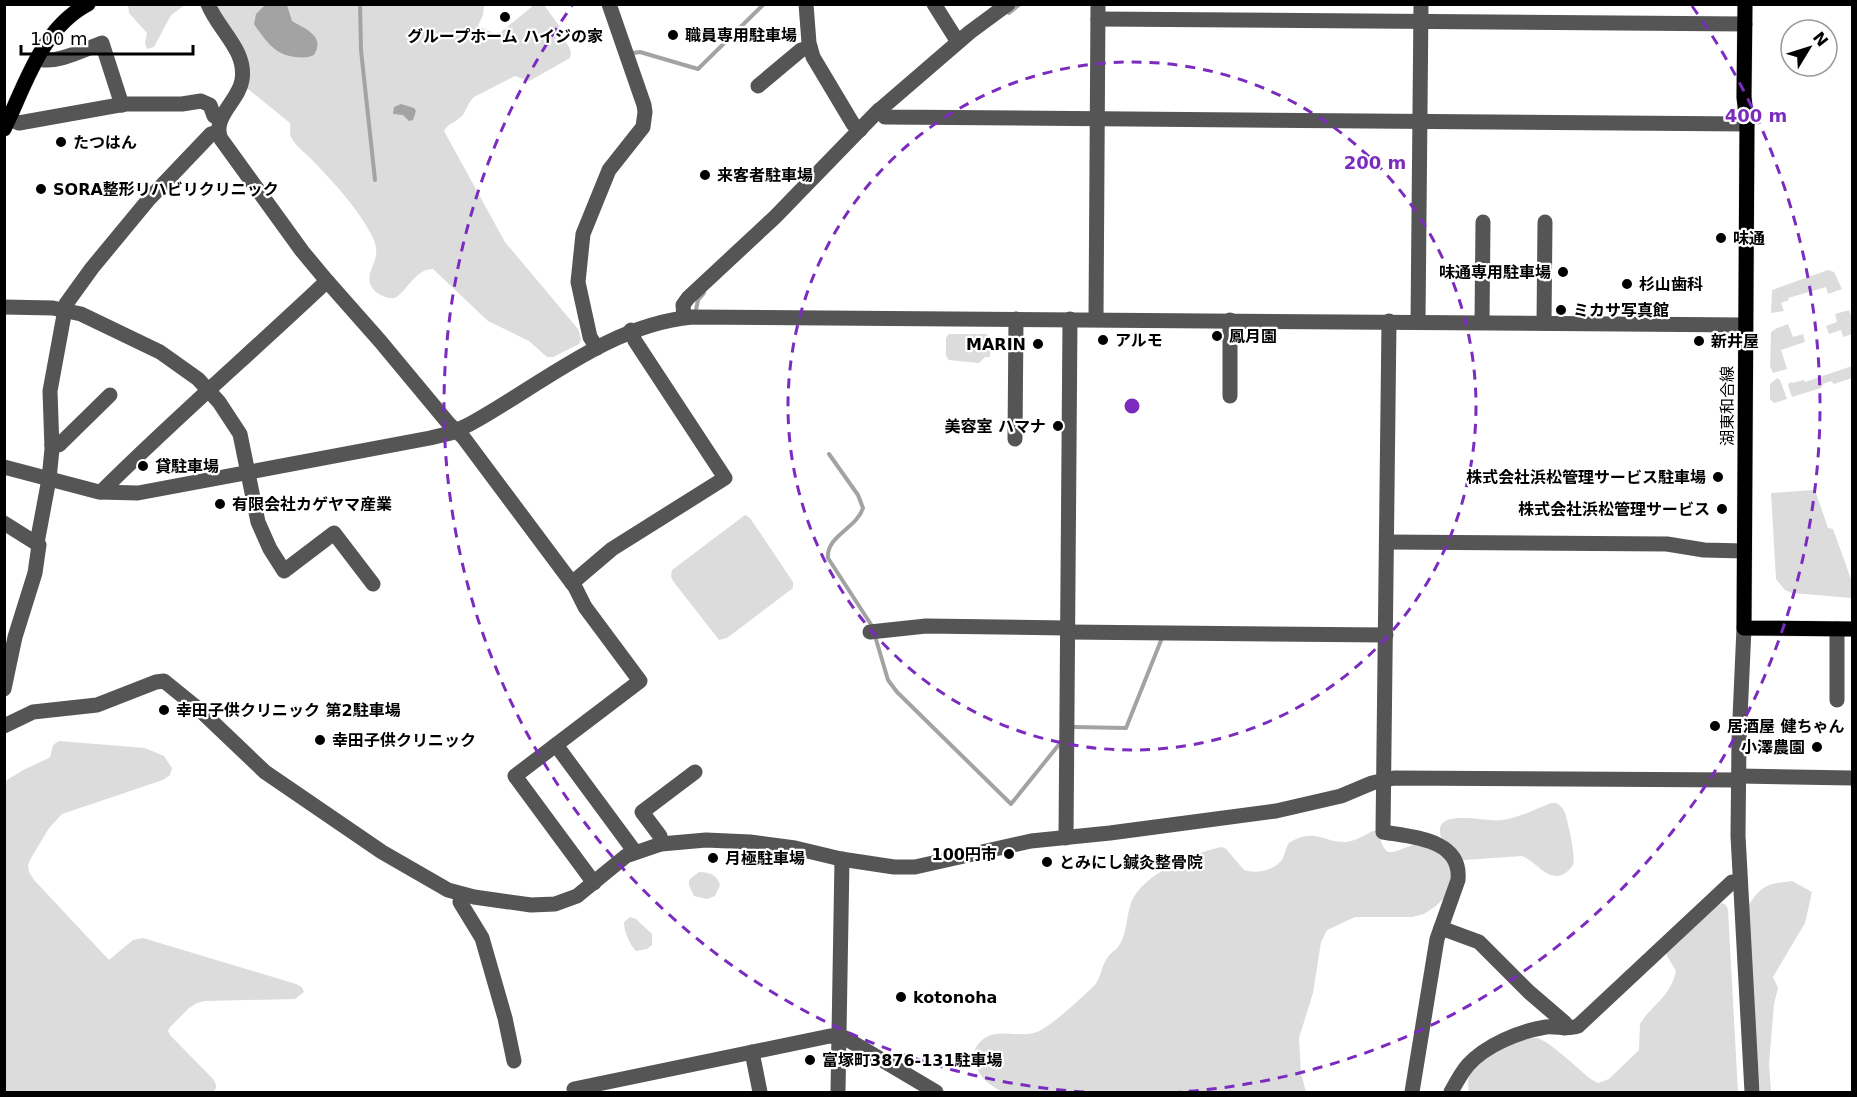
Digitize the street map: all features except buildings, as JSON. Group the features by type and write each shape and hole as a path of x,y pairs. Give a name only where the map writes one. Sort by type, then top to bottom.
{"main road":[{"path":"7,124 37,58 58,27 88,4"},
{"name":"湖東和合線","path":"1744,628 1747,124 1744,97 1745,4"},
{"path":"1744,628 1845,629"}],"street":[{"path":"4,689 13,643 35,573 39,545 37,543 49,479 52,445 49,399 64,309 92,268 149,199 212,134 239,91 242,67 239,54 213,16 208,4"},
{"path":"597,348 590,337 578,282 583,234 609,170 640,134 645,120 644,105 609,4"},
{"path":"806,4 813,57 860,130"},
{"path":"934,4 958,42"},
{"path":"1418,322 1421,4"},
{"path":"684,317 683,305 688,298 775,217 879,110 1005,5"},
{"path":"1096,319 1098,12 1421,22 1745,24"},
{"path":"37,58 44,62 59,59 102,43 122,105"},
{"path":"758,86 801,50 810,47"},
{"path":"7,124 122,105 183,104 201,101 210,105 219,125 302,250 463,437 572,583 585,607 640,681 515,776 594,883"},
{"path":"879,110 885,117 1747,124"},
{"path":"1482,322 1483,222"},
{"path":"1544,323 1545,222"},
{"path":"101,492 208,389 248,356 327,281"},
{"path":"4,307 64,309 81,314 160,352 186,369 208,389 240,434 260,528 284,571 334,533 373,584"},
{"path":"4,468 101,492 138,493 430,438 456,431 479,419 631,330 684,317 1745,325"},
{"path":"1015,439 1016,319"},
{"path":"1066,838 1070,319"},
{"path":"1230,320 1230,396"},
{"path":"1389,321 1383,832 1434,842 1444,848 1457,864 1458,880 1436,946 1412,1092"},
{"path":"572,583 612,549 725,478 635,341 631,330"},
{"path":"52,445 59,445 110,395"},
{"path":"4,523 37,543"},
{"path":"1387,542 1667,544 1704,550 1744,551"},
{"path":"870,632 926,626 1386,634"},
{"path":"1744,628 1739,778 1740,882 1752,1092"},
{"path":"1837,700 1845,629"},
{"path":"4,726 33,712 97,705 156,682 167,683 274,779 382,852 435,884 462,894 543,906 577,896 616,863 635,852 661,844 698,841 750,842 894,867 915,867 1021,843 1276,811 1341,796 1384,780 1405,778 1852,778"},
{"path":"556,745 635,852"},
{"path":"661,844 660,836 642,812 696,772"},
{"path":"838,1092 842,859"},
{"path":"1451,1092 1461,1074 1472,1061 1509,1038 1530,1030 1554,1026 1564,1028 1578,1026 1732,882 1740,882"},
{"path":"462,894 460,903 482,938 505,1018 514,1061"},
{"path":"1441,928 1479,942 1529,992 1565,1023 1564,1028"},
{"path":"575,1092 574,1089 830,1036 845,1038 936,1092"},
{"path":"752,1052 760,1092"}],"shaded area":[{"path":"185,4 171,15 154,47 147,49 145,43 147,33 129,13 128,5"},
{"path":"213,5 484,5 478,26 494,33 501,32 534,5 544,5 565,34 560,38 569,46 570,58 529,81 515,76 474,97 463,115 444,131 505,242 578,329 581,339 579,344 553,357 547,357 529,341 488,321 433,269 421,272 395,298 384,297 376,292 371,286 369,277 376,256 375,243 371,234 345,196 298,147 290,135 290,123 248,89"},
{"path":"265,5 287,5 292,21 308,30 316,38 317,48 314,55 290,56 270,45 254,24 256,14"},
{"path":"401,104 414,108 416,111 413,120 409,121 403,115 393,114 394,107"},
{"path":"1828,270 1834,272 1842,289 1828,294 1826,287 1788,298 1789,300 1781,303 1784,311 1771,313 1772,290"},
{"path":"1849,310 1852,319 1852,334 1843,337 1841,330 1829,334 1826,326 1837,322 1835,314"},
{"path":"1788,324 1793,337 1803,334 1805,342 1781,350 1787,369 1773,373 1770,366 1771,332"},
{"path":"949,334 987,334 990,339 990,357 985,357 979,363 949,360 946,356 946,338"},
{"path":"1852,366 1852,378 1834,384 1831,381 1823,384 1821,388 1792,397 1788,385 1790,382 1804,380 1805,382"},
{"path":"1777,378 1780,380 1787,399 1774,403 1770,399 1770,384"},
{"path":"1815,490 1828,528 1833,529 1852,582 1852,598 1792,593 1785,590 1776,579 1771,493"},
{"path":"745,515 750,518 793,582 793,588 727,638 719,640 673,581 672,570"},
{"path":"59,741 145,748 164,756 172,768 170,775 163,780 62,814 49,828 28,865 34,880 109,960 133,940 143,938 302,987 304,992 295,999 197,1003 170,1027 168,1031 170,1035 213,1079 216,1089 213,1092 5,1092 5,781 50,757 53,745"},
{"path":"1556,803 1564,811 1573,847 1573,865 1567,872 1558,876 1548,874 1522,856 1464,860 1449,848 1441,836 1442,825 1447,820 1455,818 1508,819"},
{"path":"1377,831 1388,852 1418,843 1442,851 1455,872 1445,897 1424,914 1412,917 1355,917 1327,930 1321,942 1313,993 1299,1038 1301,1073 1306,1092 1003,1092 988,1083 981,1075 974,1059 974,1052 978,1044 986,1037 1037,1032 1058,1018 1094,986 1106,960 1121,942 1131,903 1137,893 1157,874 1197,854 1222,847 1244,870 1264,871 1281,861 1289,843 1298,838 1312,836 1346,842"},
{"path":"699,872 710,873 717,879 720,885 715,896 707,899 694,896 689,880"},
{"path":"1792,881 1812,892 1805,923 1773,977 1778,988 1774,1004 1769,1064 1771,1091 1773,1092 1760,1092 1746,909 1764,888 1776,883"},
{"path":"1722,903 1728,910 1738,1092 1469,1092 1469,1075 1472,1070 1503,1048 1522,1039 1531,1038 1537,1038 1550,1045 1592,1080 1598,1083 1609,1079 1639,1050 1640,1024 1670,988 1676,971 1667,953"},
{"path":"630,917 636,919 652,934 652,945 647,949 636,951 629,941 624,922"}],"waterway":[{"path":"360,4 361,50 375,180"},
{"path":"633,53 640,52 698,69 764,4"},
{"path":"1009,13 1020,4"},
{"path":"696,310 698,300 704,293"},
{"path":"829,454 858,495 863,508 855,521 832,544 828,558 872,626"},
{"path":"875,636 888,680 897,692 1011,804 1061,742"},
{"path":"1075,727 1126,728 1162,638"}],"place":[{"name":"グループホーム ハイジの家","path":"505,17"},
{"name":"職員専用駐車場","path":"673,35"},
{"name":"たつはん","path":"61,142"},
{"name":"来客者駐車場","path":"705,175"},
{"name":"SORA整形リハビリクリニック","path":"41,189"},
{"name":"味通","path":"1721,238"},
{"name":"味通専用駐車場","path":"1563,272"},
{"name":"杉山歯科","path":"1627,284"},
{"name":"ミカサ写真館","path":"1561,310"},
{"name":"鳳月園","path":"1217,336"},
{"name":"アルモ","path":"1103,340"},
{"name":"新井屋","path":"1699,341"},
{"name":"MARIN","path":"1038,344"},
{"name":"美容室 ハマナ","path":"1058,426"},
{"name":"貸駐車場","path":"143,466"},
{"name":"株式会社浜松管理サービス駐車場","path":"1718,477"},
{"name":"有限会社カゲヤマ産業","path":"220,504"},
{"name":"株式会社浜松管理サービス","path":"1722,509"},
{"name":"幸田子供クリニック 第2駐車場","path":"164,710"},
{"name":"居酒屋 健ちゃん","path":"1715,726"},
{"name":"幸田子供クリニック","path":"320,740"},
{"name":"小澤農園","path":"1817,747"},
{"name":"100円市","path":"1009,854"},
{"name":"月極駐車場","path":"713,858"},
{"name":"とみにし鍼灸整骨院","path":"1047,862"},
{"name":"kotonoha","path":"901,997"},
{"name":"富塚町3876-131駐車場","path":"810,1060"}]}
